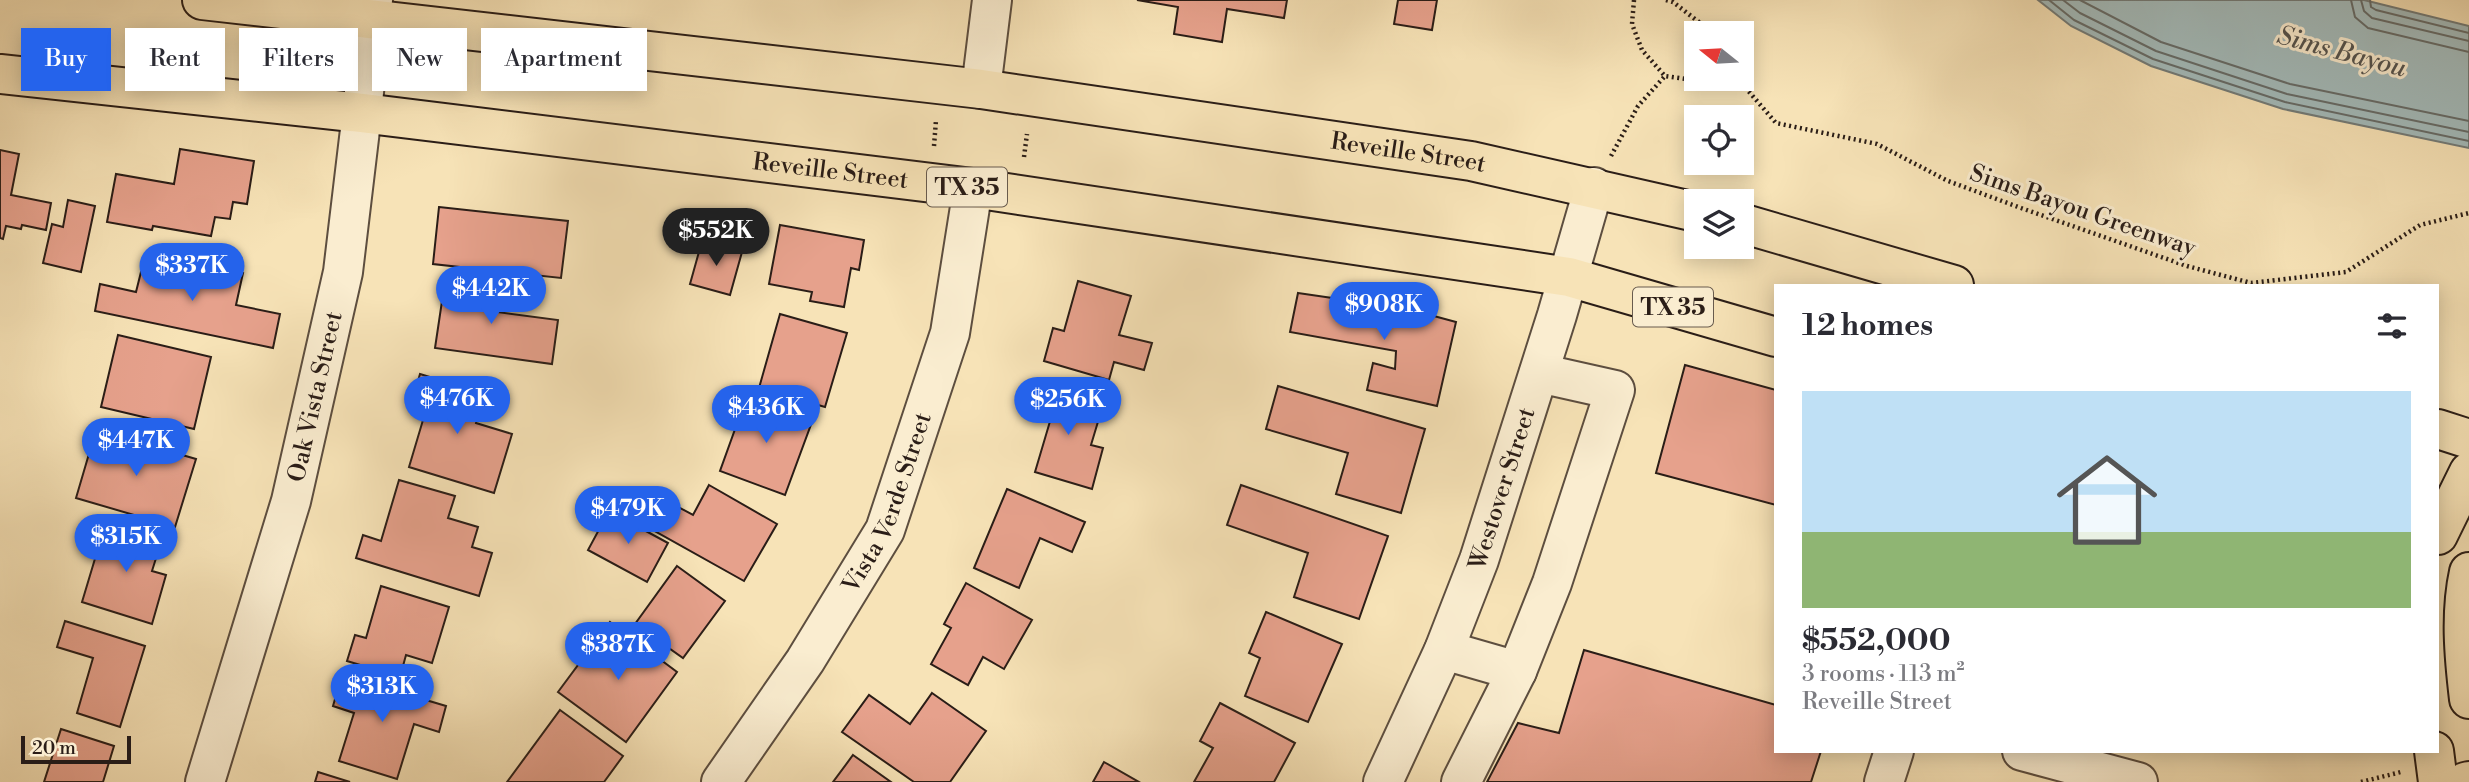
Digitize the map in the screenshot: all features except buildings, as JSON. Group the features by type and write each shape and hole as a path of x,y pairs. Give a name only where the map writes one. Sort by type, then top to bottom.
{"main road":[{"name":"Reveille Street","path":"202,0 372,10 981,89 1458,159 1684,209"},
{"name":"Reveille Street","path":"0,74 362,113 973,188 1569,277 1774,336"},
{"path":"1754,227 1951,284"},
{"path":"2439,429 2469,439"},
{"path":"2439,533 2469,472"},
{"path":"2439,544 2469,554"},
{"path":"2469,572 2463,604 2469,699"}],"street":[{"path":"981,89 992,0"},
{"name":"Oak Vista Street","path":"205,782 291,501 343,272 372,10"},
{"name":"Westover Street","path":"1383,782 1444,650 1479,560 1569,277 1594,187"},
{"name":"Vista Verde Street","path":"721,782 805,662 885,530 950,332 973,188"},
{"path":"1461,782 1517,671 1552,583 1615,390 1539,373"},
{"path":"1444,650 1517,671"},
{"path":"1884,782 1893,753"},
{"path":"2029,753 2138,782"}],"path":[{"path":"1594,187 1638,106 1665,76 1642,50 1632,24 1634,0"},
{"path":"1666,0 1673,2 1698,21"},
{"name":"Sims Bayou Greenway","path":"1665,76 1684,77"},
{"name":"Sims Bayou Greenway","path":"1749,91 1776,123 1877,144 1948,181 2187,266 2251,283 2346,272 2420,225 2469,212"},
{"path":"933,154 937,115"},
{"path":"1024,161 1028,123"},
{"path":"2361,782 2425,768"}],"water":[{"name":"Sims Bayou","path":"2038,0 2364,0 2469,26 2469,148 2283,109 2151,66 2071,26"}]}
